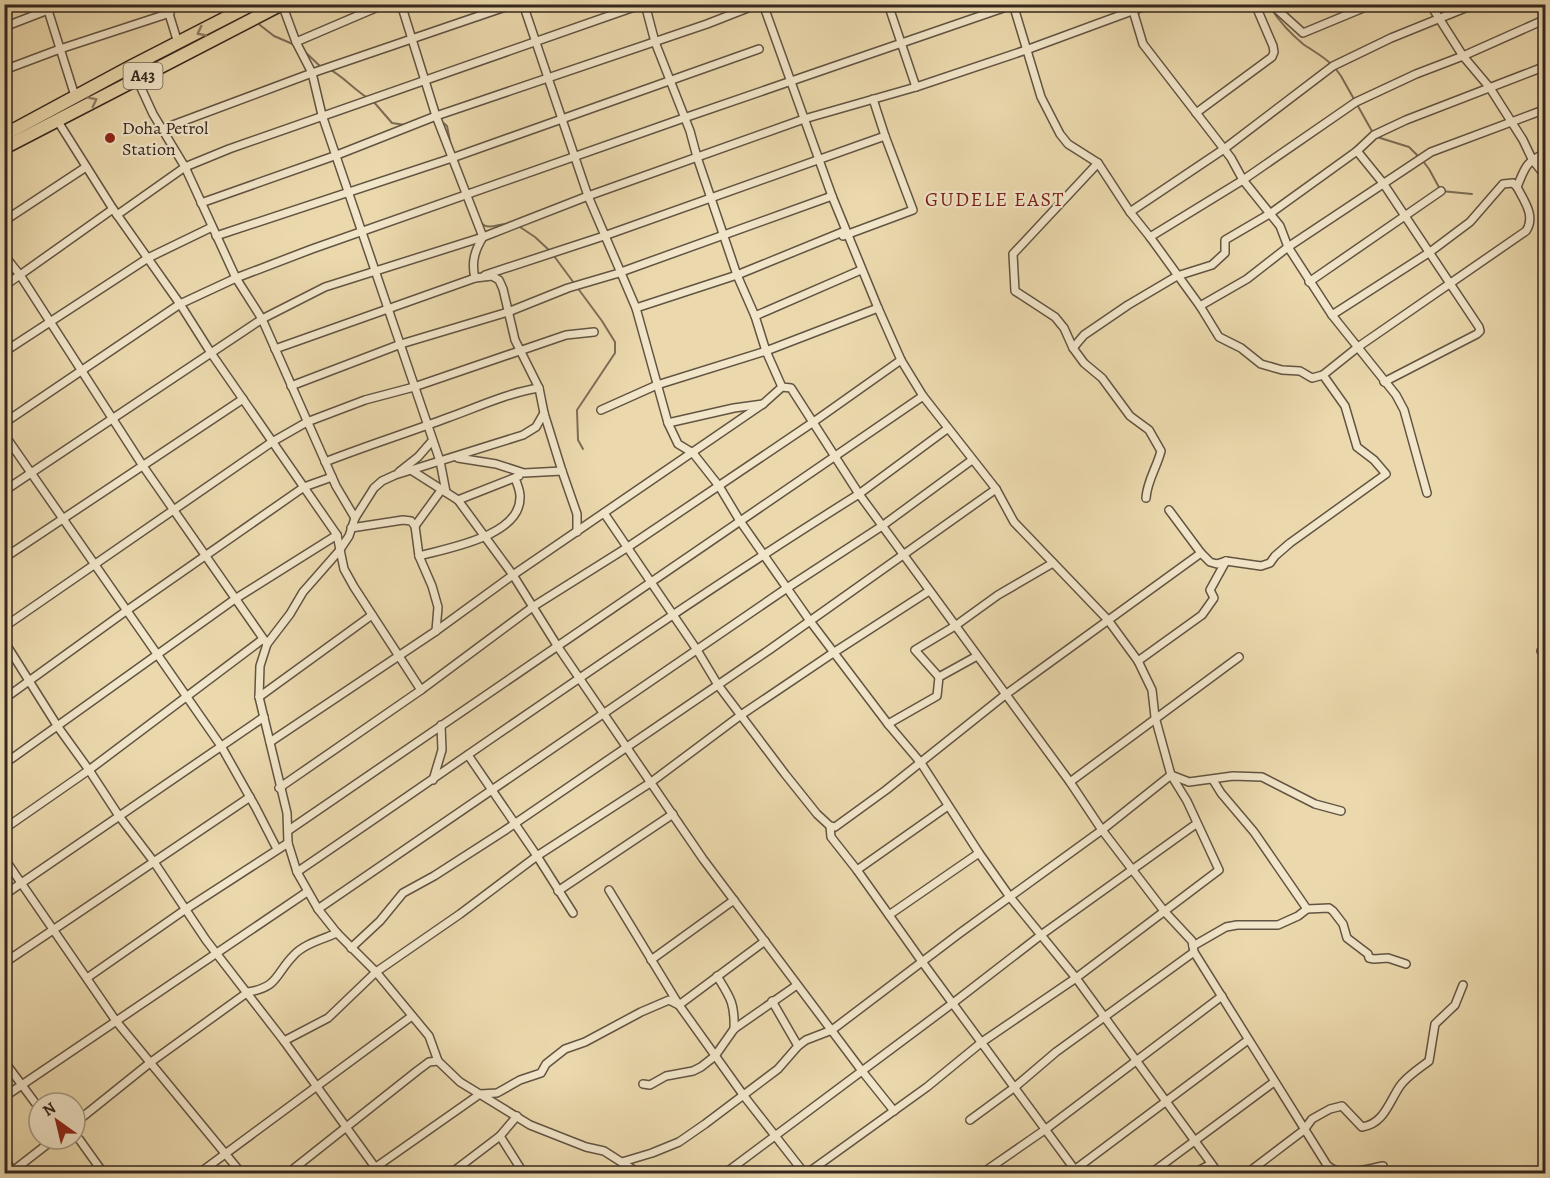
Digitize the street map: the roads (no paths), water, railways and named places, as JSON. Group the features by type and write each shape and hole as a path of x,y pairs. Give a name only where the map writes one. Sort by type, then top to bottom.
{"highway":[{"name":"A43","path":"4,135 253,4"},
{"name":"A43","path":"4,148 282,4"}],"street":[{"path":"166,4 178,43"},
{"path":"282,4 296,42 312,73 322,115 440,461 444,490 415,526"},
{"path":"296,42 385,4"},
{"path":"401,4 436,116 483,237"},
{"path":"162,129 312,73 514,4"},
{"path":"523,4 588,196 636,308 668,423 678,444 693,453 719,486 740,521 833,653 921,763 1010,897 1076,978 1219,1173"},
{"path":"4,286 185,167 253,139 644,4 690,131 737,275 782,387"},
{"path":"201,203 436,116 761,4 819,159 843,234 901,360 947,429 996,489 1014,522 1108,620 1138,661 1152,690 1155,717 1172,775 1180,786 1219,870 1076,978 982,1042 894,1111 805,1173 744,1096 679,1005 609,890"},
{"path":"888,4 916,87"},
{"path":"4,491 262,319 325,287 483,237 588,196 804,119 916,87 1026,50 1132,8 1151,4"},
{"path":"1196,113 1272,57 1273,46 1255,4"},
{"path":"1271,4 1303,33 1373,4"},
{"path":"1430,4 1463,56 1490,88 1545,177"},
{"path":"1130,212 1224,149 1333,66 1390,38 1475,4"},
{"path":"4,423 180,304 236,278 362,231 684,118 1014,5 1041,97 1060,134 1068,144 1098,163 1130,212 1200,306 1219,338 1241,348 1261,364 1282,370 1300,371 1312,378 1323,375 1358,347 1526,231 1530,225 1530,213 1517,187 1513,183 1503,184 1470,222 1430,252 1332,315"},
{"path":"4,27 47,7 75,96"},
{"path":"1132,8 1143,44 1187,98 1236,166 1243,180 1271,213 1280,226 1288,247 1332,315 1396,395 1404,410 1427,493"},
{"path":"4,69 60,48 170,13"},
{"path":"1150,237 1243,180 1356,102 1416,74 1545,20"},
{"path":"216,236 452,158 759,49"},
{"path":"1073,348 1084,335 1128,305 1177,276 1212,265 1225,253 1225,240 1271,213 1357,151 1374,135 1406,120 1545,66"},
{"path":"130,67 162,129 185,167 236,278 262,319 325,462 355,518"},
{"path":"636,308 737,275 913,210 873,99"},
{"path":"1200,306 1247,279 1288,247 1431,152 1545,109"},
{"path":"57,120 115,212 337,535 344,569 421,690"},
{"path":"275,349 885,136"},
{"path":"1357,151 1383,183 1480,331 1384,382"},
{"path":"1517,187 1532,159 1545,153"},
{"path":"1098,163 1013,254 1015,291 1055,317 1084,363 1102,378 1130,416 1149,430 1161,451 1158,464 1147,486 1146,498"},
{"path":"4,221 86,167"},
{"path":"1310,282 1441,191"},
{"path":"291,386 401,344 508,312 568,288 724,236 832,196"},
{"path":"4,352 148,258 212,227"},
{"path":"475,278 473,258 483,237"},
{"path":"4,255 20,275 143,466 265,642 260,666 259,697 279,788 287,813 288,843 297,872 318,909 337,933 376,972 429,1036 438,1061 460,1082 530,1125 586,1147 604,1151 640,1173"},
{"path":"754,316 861,270"},
{"path":"484,275 498,280 503,289 520,351 539,388 544,413 577,514 577,532"},
{"path":"601,410 657,385 766,351 878,308"},
{"path":"4,627 272,442 307,422 365,400 414,387 566,335 594,332"},
{"path":"279,788 421,690 534,606 628,547 901,360"},
{"path":"1169,510 1210,562 1217,564 1226,561 1261,566 1270,563 1290,543 1386,474 1374,460 1357,447 1345,406 1323,375"},
{"path":"270,742 693,453 763,404 782,387 791,388 859,494 1070,782 1102,830 1164,910 1192,941 1194,949 1248,1041 1330,1169 1356,1172 1383,1166"},
{"path":"325,462 518,391 539,388"},
{"path":"289,830 923,396"},
{"path":"4,558 243,399"},
{"path":"668,423 763,404"},
{"path":"4,829 265,642 290,614 303,592 339,551 349,536 355,518 374,488 382,481 524,435 536,427 544,413"},
{"path":"297,872 580,677 763,554 859,494 947,429"},
{"path":"4,434 221,746 276,849"},
{"path":"395,475 418,457 432,441"},
{"path":"455,457 496,464 524,473 562,471"},
{"path":"318,909 787,588 882,526 972,460"},
{"path":"411,470 458,500 513,575 558,647 650,783 797,985 894,1111"},
{"path":"458,500 524,473"},
{"path":"4,699 304,487 333,477"},
{"path":"419,556 485,537 512,518 519,507 520,496 515,478"},
{"path":"351,948 380,921 403,893 504,831 718,685 996,489"},
{"path":"604,513 697,650 718,685 784,774 830,826 831,837 1046,1129 1074,1172 1248,1041"},
{"path":"351,528 404,520 411,521 415,526 419,556 438,607 436,630"},
{"path":"4,764 58,728 235,598 337,535"},
{"path":"830,826 835,826 921,763 1005,695 1201,553"},
{"path":"1138,661 1202,615 1214,598 1210,590 1226,561"},
{"path":"888,724 937,696 939,676 915,650 955,626 998,595 1053,563"},
{"path":"284,1041 328,1018 376,972 460,914 537,856 650,783 741,716 929,591"},
{"path":"259,697 372,615"},
{"path":"4,641 31,681 58,728 89,770 118,816 154,862 218,954 377,1170"},
{"path":"939,676 977,656"},
{"path":"1070,782 1239,657"},
{"path":"4,895 264,717"},
{"path":"433,780 442,750 441,726"},
{"path":"468,755 573,913"},
{"path":"1172,775 1189,782 1233,776 1262,777 1315,804 1341,811"},
{"path":"622,1162 679,1142 778,1069 806,1040 832,1030 1102,830 1172,775"},
{"path":"1214,780 1221,793 1254,832 1307,909"},
{"path":"4,963 250,797"},
{"path":"857,870 948,806"},
{"path":"558,891 673,814"},
{"path":"724,1173 953,1003 1041,934 1197,824"},
{"path":"87,978 186,909 288,843"},
{"path":"890,915 979,853"},
{"path":"4,858 116,1021 242,1173"},
{"path":"4,1097 307,892"},
{"path":"651,960 734,900"},
{"path":"970,1120 1015,1087 1056,1052 1226,927 1278,925 1307,909 1329,908 1343,924 1347,938 1368,954 1369,958 1388,958 1406,964"},
{"path":"87,1113 151,1062 248,992 266,988 294,955 337,933"},
{"path":"679,1005 765,940"},
{"path":"717,976 733,1003 734,1029"},
{"path":"643,1084 650,1084 666,1076 693,1071 715,1056 734,1029 797,985"},
{"path":"1246,1173 1304,1130 1312,1119 1330,1109 1342,1106 1362,1127 1374,1123 1389,1108 1401,1085 1430,1061 1435,1024 1455,1005 1463,985"},
{"path":"981,1173 1046,1129 1222,996"},
{"path":"366,1173 377,1170 480,1094 497,1093 520,1080 541,1073 546,1064 565,1049 585,1042 649,1008 669,1000 679,1005"},
{"path":"772,1001 798,1046"},
{"path":"198,1173 412,1016"},
{"path":"4,1061 27,1092"},
{"path":"287,1173 429,1062 438,1061"},
{"path":"1150,1173 1274,1082"},
{"path":"450,1173 500,1136 517,1116"},
{"path":"500,1136 524,1173"},
{"path":"87,1150 104,1173"},
{"path":"4,1159 11,1172 38,1151"},
{"path":"1180,1173 1198,1170 1211,1164"}],"waterway":[{"path":"1270,7 1294,36 1331,64"},
{"path":"256,22 274,36 295,45"},
{"path":"302,49 322,68"},
{"path":"1335,68 1373,133"},
{"path":"330,70 368,98"},
{"path":"373,101 392,123 405,125"},
{"path":"440,120 447,126 451,146"},
{"path":"1377,137 1409,147 1419,157"},
{"path":"1423,161 1441,191 1472,194"},
{"path":"481,223 491,227 509,224"},
{"path":"517,225 550,251"},
{"path":"554,256 615,342 615,353 577,410 578,440 583,449"}],"place":[{"name":"Doha Petrol Station","path":"110,138"}],"district":[{"name":"GUDELE EAST","path":"995,199"}]}
